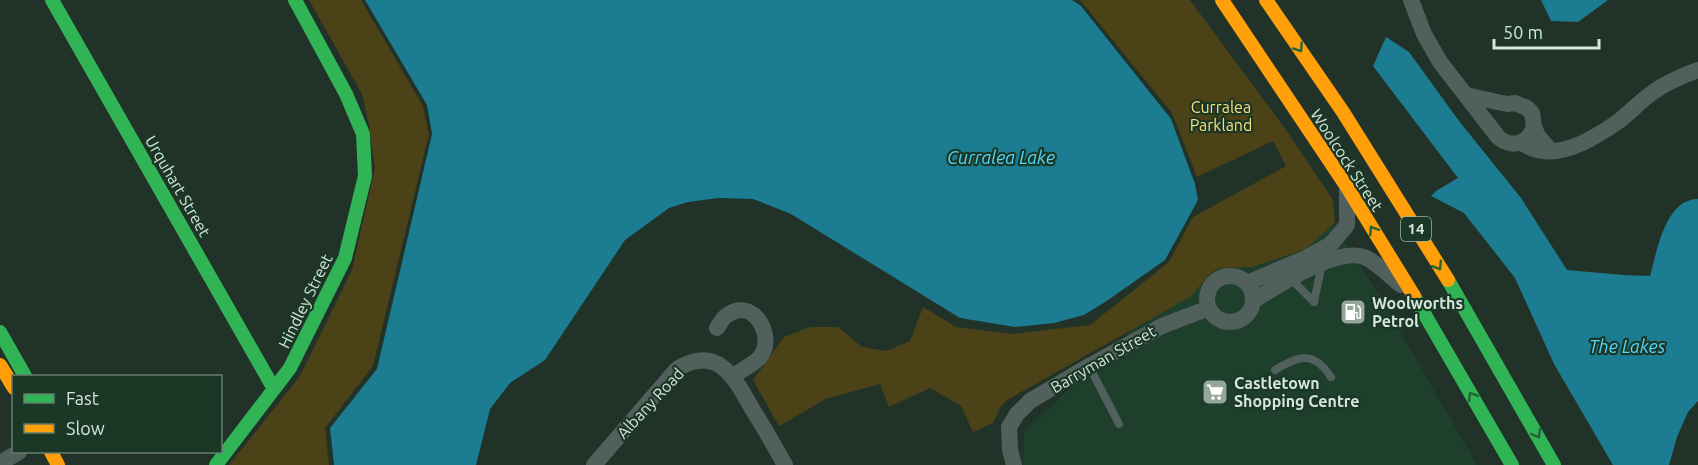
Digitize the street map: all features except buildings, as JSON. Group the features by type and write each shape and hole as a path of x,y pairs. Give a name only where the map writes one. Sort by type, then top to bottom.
{"main road":[{"name":"Urquhart Street","path":"52,0 274,388"},
{"name":"Hindley Street","path":"216,465 290,368 345,258 365,176 363,134 346,94 295,0"},
{"name":"Woolcock Street","path":"1222,0 1347,187 1415,297 1512,465"},
{"name":"Woolcock Street","path":"1266,0 1367,151 1442,271 1554,465"},
{"path":"0,332 24,375"},
{"path":"0,365 12,385"}],"street":[{"path":"1411,0 1424,33 1440,62 1503,142 1522,143 1528,139 1534,127"},
{"path":"1522,143 1541,152 1563,151 1617,122 1652,92 1698,70"},
{"path":"1466,94 1508,104 1521,104 1527,108 1534,120 1538,136 1551,151"},
{"path":"1494,132 1493,118 1502,107 1508,104"},
{"path":"1247,283 1306,258 1331,244 1347,225 1347,187"},
{"path":"1253,301 1291,279 1342,256 1363,257 1415,297"},
{"path":"1233,276 1247,283 1251,288 1253,301 1245,317 1232,322 1218,319 1209,308 1207,300 1212,285 1218,280 1233,276"},
{"name":"Barryman Street","path":"1014,465 1010,450 1009,427 1017,414 1030,401 1162,326 1209,308"},
{"path":"717,328 727,314 740,309 751,312 763,324 766,342 760,358 733,376 785,465"},
{"name":"Albany Road","path":"594,465 677,369 688,362 702,361 716,363 733,376"},
{"path":"0,463 17,453"}],"lane":[{"path":"1291,279 1314,302 1323,263"},
{"path":"1275,370 1303,358 1311,359 1318,361 1330,377"},
{"path":"1089,366 1119,424"}],"shaded area":[{"path":"1315,197 1380,296 1477,465 1023,465 1024,432 1210,255"}],"green space":[{"path":"309,0 361,0 423,106 429,134 373,366 325,428 329,465 229,465 300,376 352,270 375,168 362,94"},
{"name":"Curralea Parkland","path":"1080,0 1190,0 1286,130 1333,200 1335,223 1306,249 1252,267 1220,268 1212,272 1190,297 1007,400 1000,408 993,423 973,432 961,406 930,388 889,407 880,384 826,399 779,426 753,380 784,337 810,327 838,327 862,347 886,351 910,341 923,307 956,327 1012,334 1090,325 1169,262 1193,217 1286,166 1273,141 1197,177 1172,113"}],"water":[{"name":"Curralea Lake","path":"365,0 1072,0 1081,6 1171,119 1195,184 1198,200 1165,260 1108,300 1084,315 1054,323 1015,327 960,318 791,214 753,199 718,198 688,202 669,208 625,240 545,360 510,383 490,409 476,465 334,465 330,428 377,369 432,134 427,105"},
{"path":"1541,0 1608,0 1578,22 1551,21"},
{"name":"The Lakes","path":"1386,37 1409,52 1459,121 1521,198 1567,270 1650,276 1664,228 1670,217 1687,201 1698,199 1698,401 1688,412 1677,437 1669,465 1613,465 1554,364 1515,278 1464,213 1431,196 1458,178 1373,66"}],"traffic: fast":[{"path":"52,0 274,389"},
{"path":"216,465 290,368 345,258 365,176 363,134 346,94 295,0"},
{"path":"1448,280 1554,465"},
{"path":"1414,296 1512,465"},
{"path":"0,332 24,375"}],"traffic: slow":[{"path":"1222,0 1347,187 1414,296"},
{"path":"1266,0 1343,112 1448,280"},
{"path":"0,365 12,385"},
{"path":"52,453 58,465"}],"place":[{"name":"Woolworths Petrol","path":"1353,312"},
{"name":"Castletown Shopping Centre","path":"1215,392"}]}
